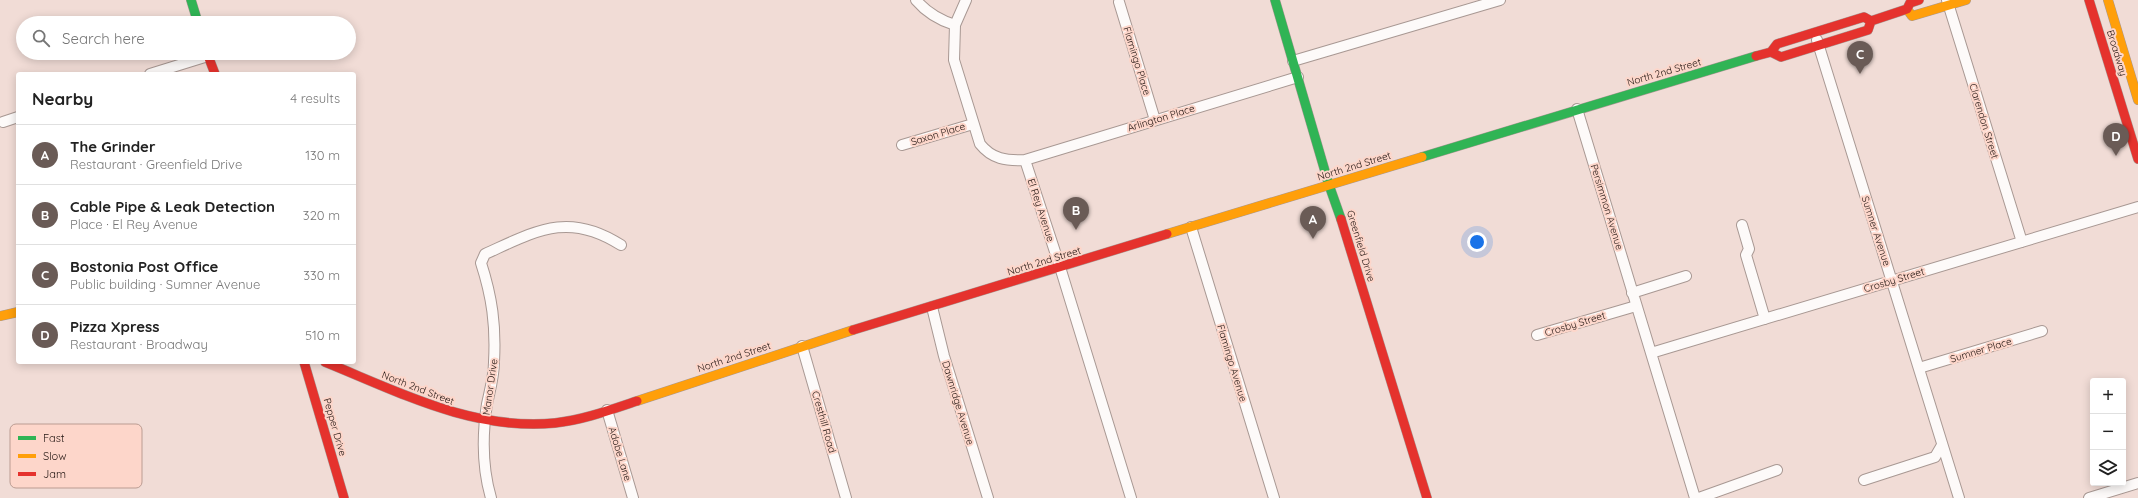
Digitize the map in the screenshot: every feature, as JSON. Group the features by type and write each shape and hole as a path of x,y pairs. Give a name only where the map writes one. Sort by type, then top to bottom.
{"main road":[{"path":"191,0 196,16"},
{"name":"Greenfield Drive","path":"1275,0 1329,185 1342,219 1427,498"},
{"name":"North 2nd Street","path":"330,364 387,389 449,413 485,422 519,425 554,424 581,418 802,346 1577,109 1771,52 1777,44 1856,19 1864,17 1871,21 1907,9 1910,3 1919,0"},
{"path":"1907,9 1912,16 1950,2 1966,0"},
{"name":"Broadway","path":"2089,0 2138,159"},
{"name":"Broadway","path":"2108,0 2138,100"},
{"path":"1818,45 1828,34 1844,29 1856,19"},
{"name":"North 2nd Street","path":"1771,52 1780,57 1868,30 1871,21"},
{"path":"210,60 214,72"},
{"path":"0,316 16,312"},
{"name":"Pepper Drive","path":"305,364 344,498"}],"street":[{"path":"916,0 924,10 941,20 955,25"},
{"path":"966,0 955,25 954,60 980,144 985,150 1006,161 1025,160"},
{"path":"1294,61 1500,0"},
{"name":"Flamingo Place","path":"1119,2 1155,120"},
{"name":"Clarendon Street","path":"1950,2 2022,242"},
{"name":"Sumner Avenue","path":"1814,32 1959,498"},
{"path":"156,72 193,60"},
{"name":"Arlington Place","path":"1025,160 1298,77"},
{"name":"Persimmon Avenue","path":"1577,109 1651,353"},
{"path":"3,122 16,118"},
{"name":"Saxon Place","path":"902,145 973,124"},
{"name":"El Rey Avenue","path":"1025,160 1060,267 1131,498"},
{"name":"Crosby Street","path":"1651,353 2138,207"},
{"path":"1742,225 1749,249 1746,255 1765,319"},
{"name":"Manor Drive","path":"491,498 484,467 485,422 494,364 495,321 490,292 480,263 485,254 540,230 554,227 582,227 606,236 621,245"},
{"name":"Flamingo Avenue","path":"1191,227 1274,498"},
{"path":"1632,293 1686,276"},
{"name":"Crosby Street","path":"1537,335 1636,306"},
{"name":"Dawnridge Avenue","path":"932,307 944,356 988,498"},
{"name":"Sumner Place","path":"1919,368 2042,331"},
{"name":"Cresthill Road","path":"802,346 846,498"},
{"path":"1651,353 1695,498"},
{"name":"Adobe Lane","path":"607,410 633,498"},
{"path":"1864,480 1934,457 1942,445"},
{"path":"1699,498 1777,470"},
{"path":"2089,498 2138,483"}],"traffic: fast":[{"path":"191,0 196,16"},
{"path":"1275,0 1329,185 1341,219"},
{"path":"1422,157 1756,56"}],"traffic: slow":[{"path":"1907,9 1912,16 1966,0"},
{"path":"2108,0 2138,100"},
{"path":"1167,234 1422,157"},
{"path":"0,316 16,312"},
{"path":"637,401 853,330"}],"traffic: jam":[{"path":"1771,52 1781,57 1868,30 1871,21 1907,9 1910,3 1919,0"},
{"path":"2089,0 2138,159"},
{"path":"1756,56 1771,52 1777,44 1864,17 1871,21"},
{"path":"210,60 214,72"},
{"path":"1341,219 1427,498"},
{"path":"853,330 1167,234"},
{"path":"305,364 344,498"},
{"path":"330,364 437,407 495,421 525,424 565,422 637,401"}],"place":[{"name":"Bostonia Post Office","path":"1860,74"},
{"name":"Pizza Xpress","path":"2116,156"},
{"name":"Cable Pipe & Leak Detection","path":"1076,230"},
{"name":"The Grinder","path":"1313,239"}]}
